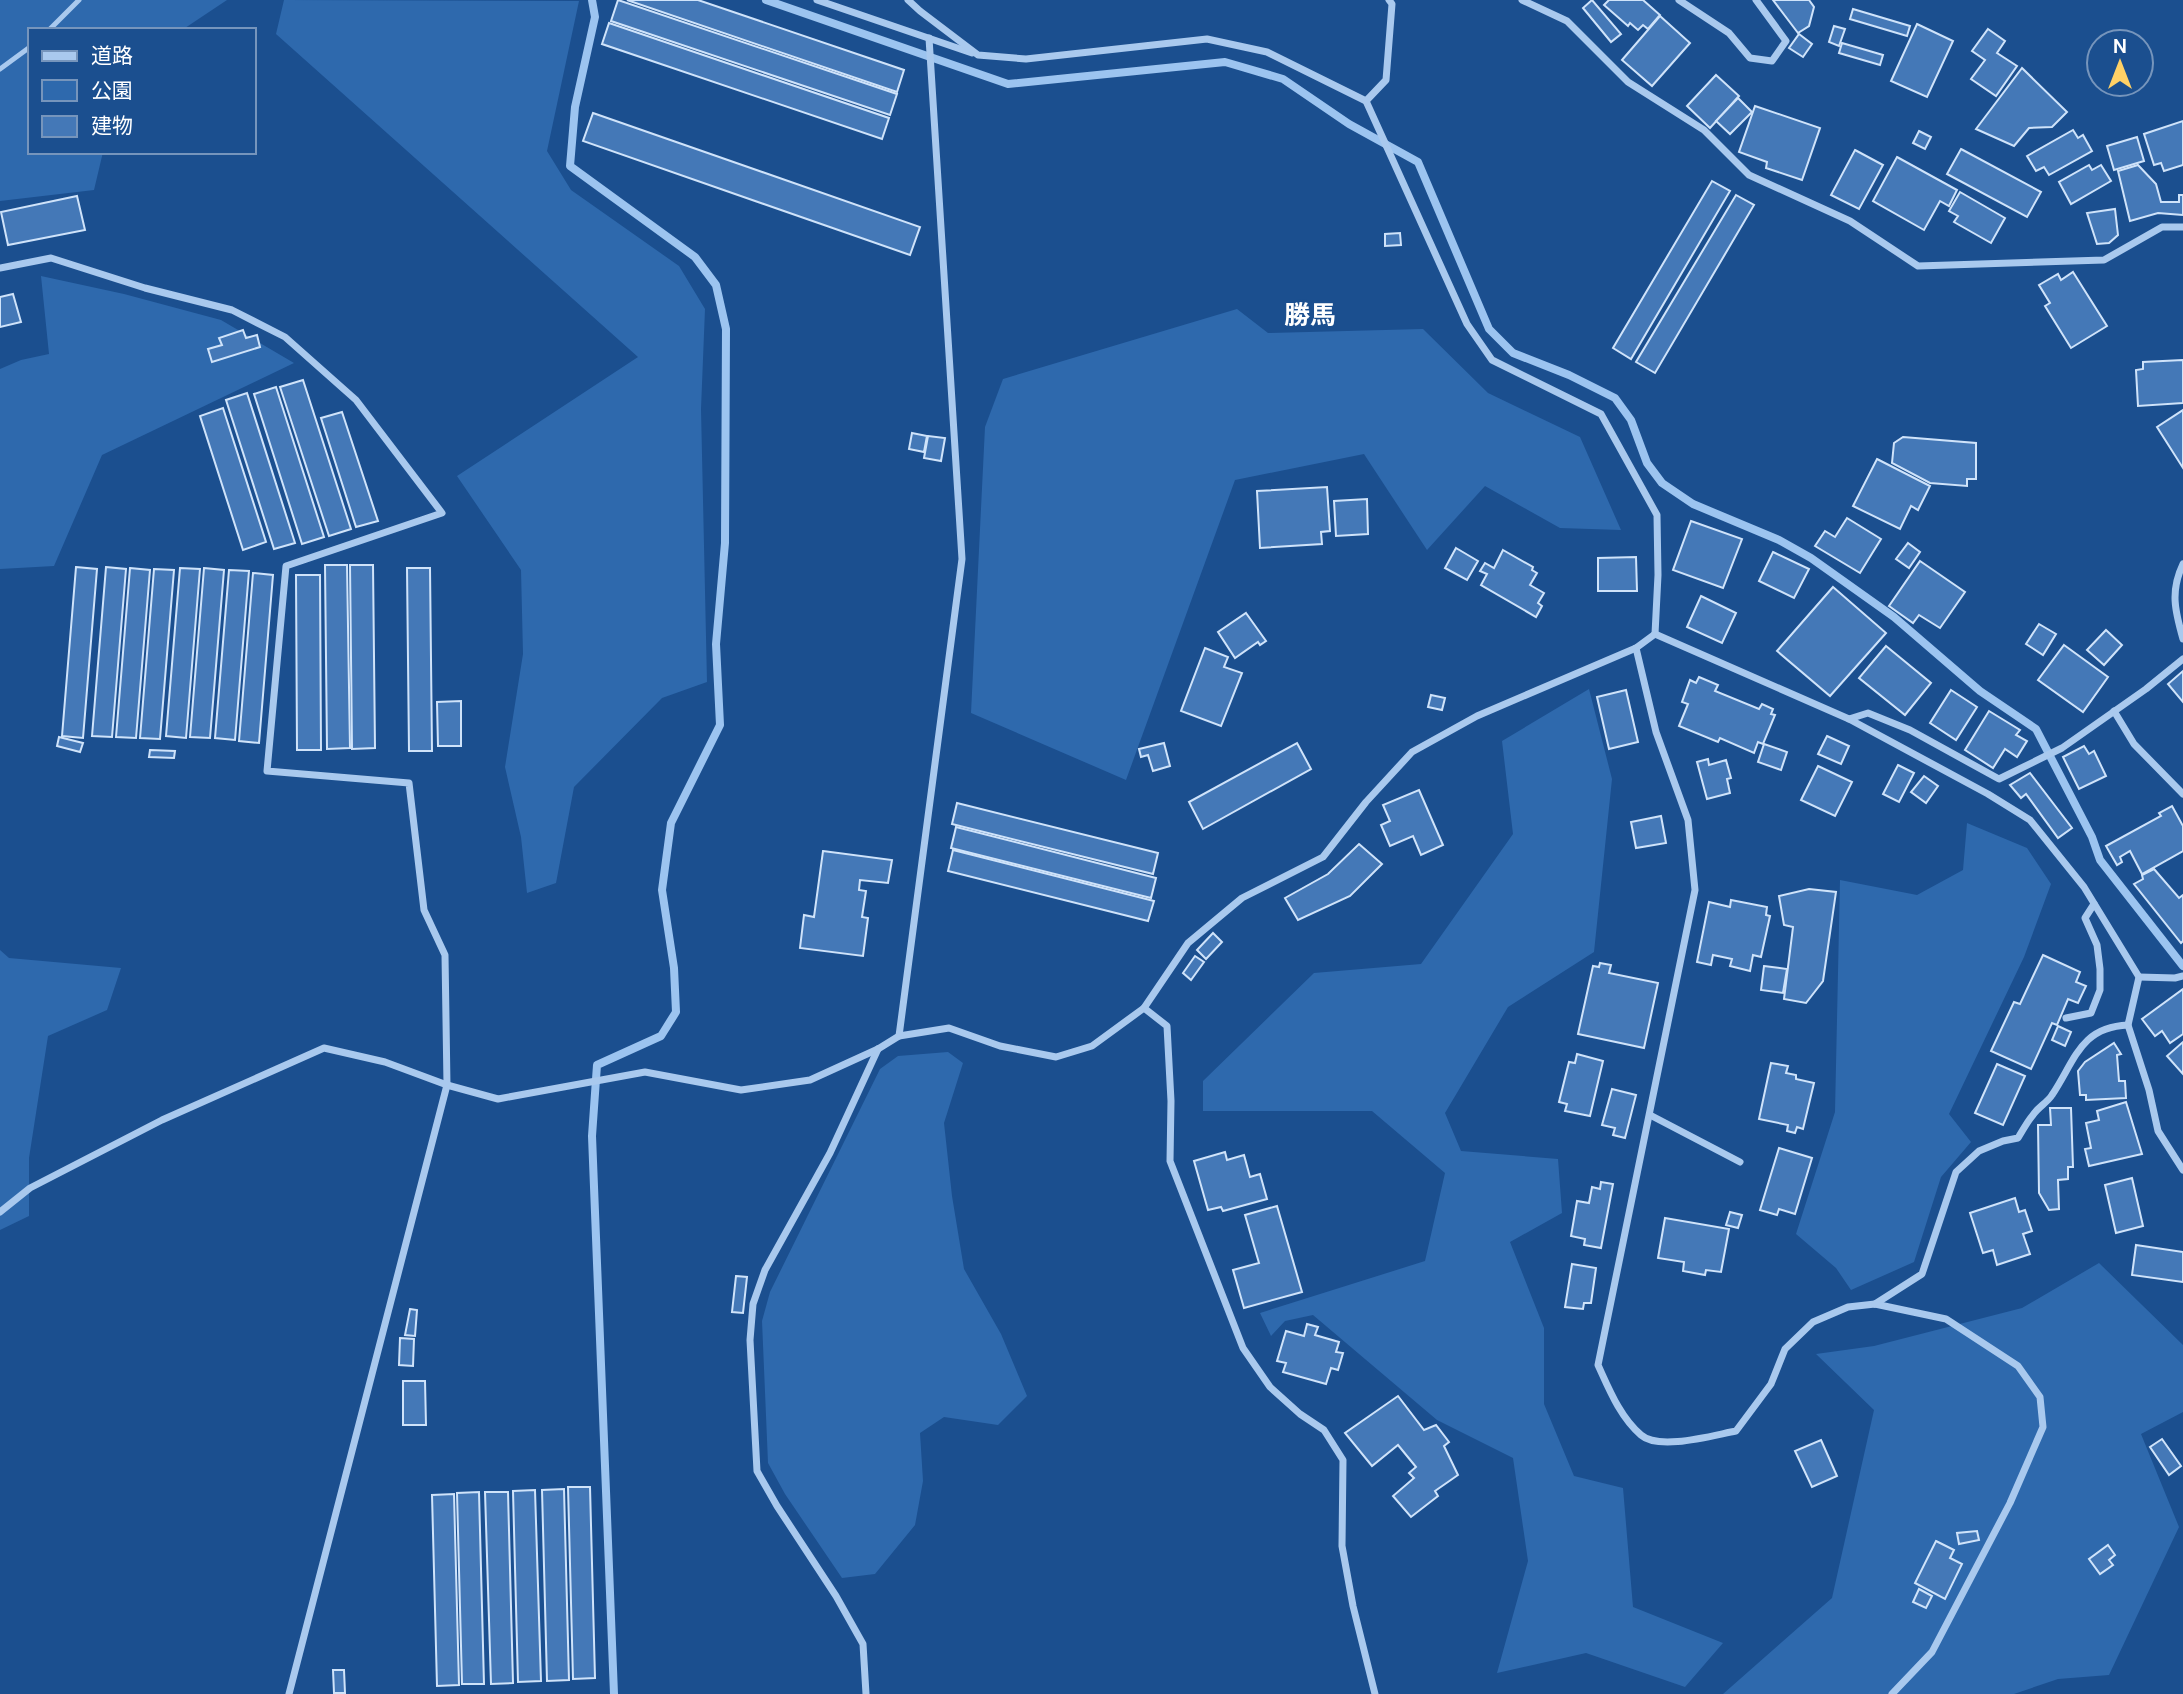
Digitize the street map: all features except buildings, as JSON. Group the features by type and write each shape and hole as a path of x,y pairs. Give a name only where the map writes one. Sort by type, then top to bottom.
{"street":[{"path":"817,0 978,55 1026,59 1207,39 1267,52 1366,101 1466,324 1492,360 1601,414 1657,515 1655,634"},
{"path":"908,0 919,12 978,55"},
{"path":"1522,0 1567,21 1628,82 1704,130 1749,175 1850,222 1919,265 2104,260 2162,227 2183,227"},
{"path":"1679,0 1729,33 1750,58 1772,61 1786,41 1756,0"},
{"path":"1366,101 1386,80 1394,1"},
{"path":"899,1036 962,559 929,38"},
{"path":"0,268 51,258 145,288 232,310 285,337 356,400 442,513 286,566 267,771 409,783 424,910 445,954 447,1085 289,1694"},
{"path":"2183,564 2176,579 2175,609 2183,639"},
{"path":"0,1212 30,1188 162,1119 324,1048 384,1062 447,1085 498,1099 645,1072 741,1090 810,1080 878,1049 899,1036 949,1028 1000,1046 1056,1058 1093,1046 1144,1008 1188,943 1242,898 1323,857 1366,802 1412,752 1478,716 1636,648 1655,634"},
{"path":"1655,634 1849,719 1988,794 2030,820 2084,887 2139,976 2128,1025 2158,1131 2183,1170"},
{"path":"1636,648 1656,732 1688,821 1695,890 1598,1365 1618,1407 1642,1437 1674,1443 1737,1431 1772,1384 1785,1349 1813,1322 1848,1307 1875,1304 1946,1319 2018,1366 2040,1397 2043,1427 2010,1503 1932,1653 1892,1694"},
{"path":"1849,719 1868,713 1910,730 1999,779 2062,748 2183,659"},
{"path":"2114,711 2134,744 2183,794"},
{"path":"2066,1018 2091,1013 2100,990 2097,945 2085,918 2094,904"},
{"path":"2139,976 2183,976"},
{"path":"1144,1008 1167,1026 1171,1101 1170,1161 1243,1348 1269,1387 1300,1414 1324,1430 1343,1460 1342,1546 1353,1606 1375,1694"},
{"path":"1875,1304 1922,1274 1956,1172 1979,1151 2018,1138 2034,1113 2051,1097 2070,1061 2090,1036 2110,1026 2128,1025"},
{"path":"866,1694 863,1644 757,1471 750,1340 753,1304 765,1270 830,1153 878,1049"},
{"path":"1650,1115 1740,1162"}],"lane":[{"path":"50,28 79,0"},
{"path":"0,69 28,48"}],"green space":[{"path":"0,0 227,0 185,28 28,28 28,154 103,154 94,190 0,201"},
{"path":"284,0 579,1 547,151 571,190 679,266 705,309 701,409 707,682 662,698 574,787 556,883 527,893 521,837 505,767 523,654 521,570 457,476 638,357 276,34"},
{"path":"41,276 124,294 221,320 294,363 102,455 54,566 0,569 0,369 21,360 49,354"},
{"path":"1237,309 1268,333 1423,329 1488,393 1580,437 1621,530 1560,528 1485,486 1427,550 1364,454 1235,480 1126,780 971,713 985,427 1003,379"},
{"path":"1589,689 1612,779 1594,952 1508,1007 1445,1113 1461,1151 1558,1159 1562,1213 1510,1242 1544,1328 1544,1404 1574,1476 1623,1488 1633,1607 1723,1643 1685,1687 1586,1653 1497,1673 1528,1561 1513,1458 1437,1420 1313,1315 1285,1321 1271,1336 1260,1313 1425,1261 1445,1173 1372,1111 1203,1111 1203,1081 1314,973 1421,964 1513,834 1502,741"},
{"path":"1967,823 2027,848 2051,884 2024,957 1949,1114 1971,1142 1941,1177 1914,1262 1851,1290 1836,1268 1796,1234 1835,1112 1840,880 1917,895 1963,870"},
{"path":"0,950 9,958 121,968 107,1010 48,1036 29,1158 29,1216 0,1230"},
{"path":"948,1052 963,1063 944,1123 964,1269 1001,1334 1027,1396 998,1425 944,1417 920,1433 923,1481 915,1525 875,1574 842,1578 785,1494 768,1463 762,1321 770,1292 880,1069 898,1056"},
{"path":"2099,1263 2183,1345 2183,1412 2141,1434 2179,1527 2109,1675 2058,1679 2014,1694 1723,1694 1832,1598 1874,1410 1816,1354 1874,1346 2022,1308"}],"waterway":[{"path":"592,0 595,17 575,107 570,166 695,257 716,285 726,329 725,543 716,644 720,725 671,823 662,890 674,968 676,1012 661,1036 597,1065 592,1136 614,1694"},
{"path":"766,0 1008,84 1225,62 1283,79 1349,124 1418,162 1489,329 1513,353 1569,375 1615,398 1631,420 1647,463 1662,483 1693,504 1779,540 1811,558 1894,617 1980,691 2036,729 2092,837 2100,860 2183,966"}],"district":[{"name":"勝馬","path":"1310,315"}]}
